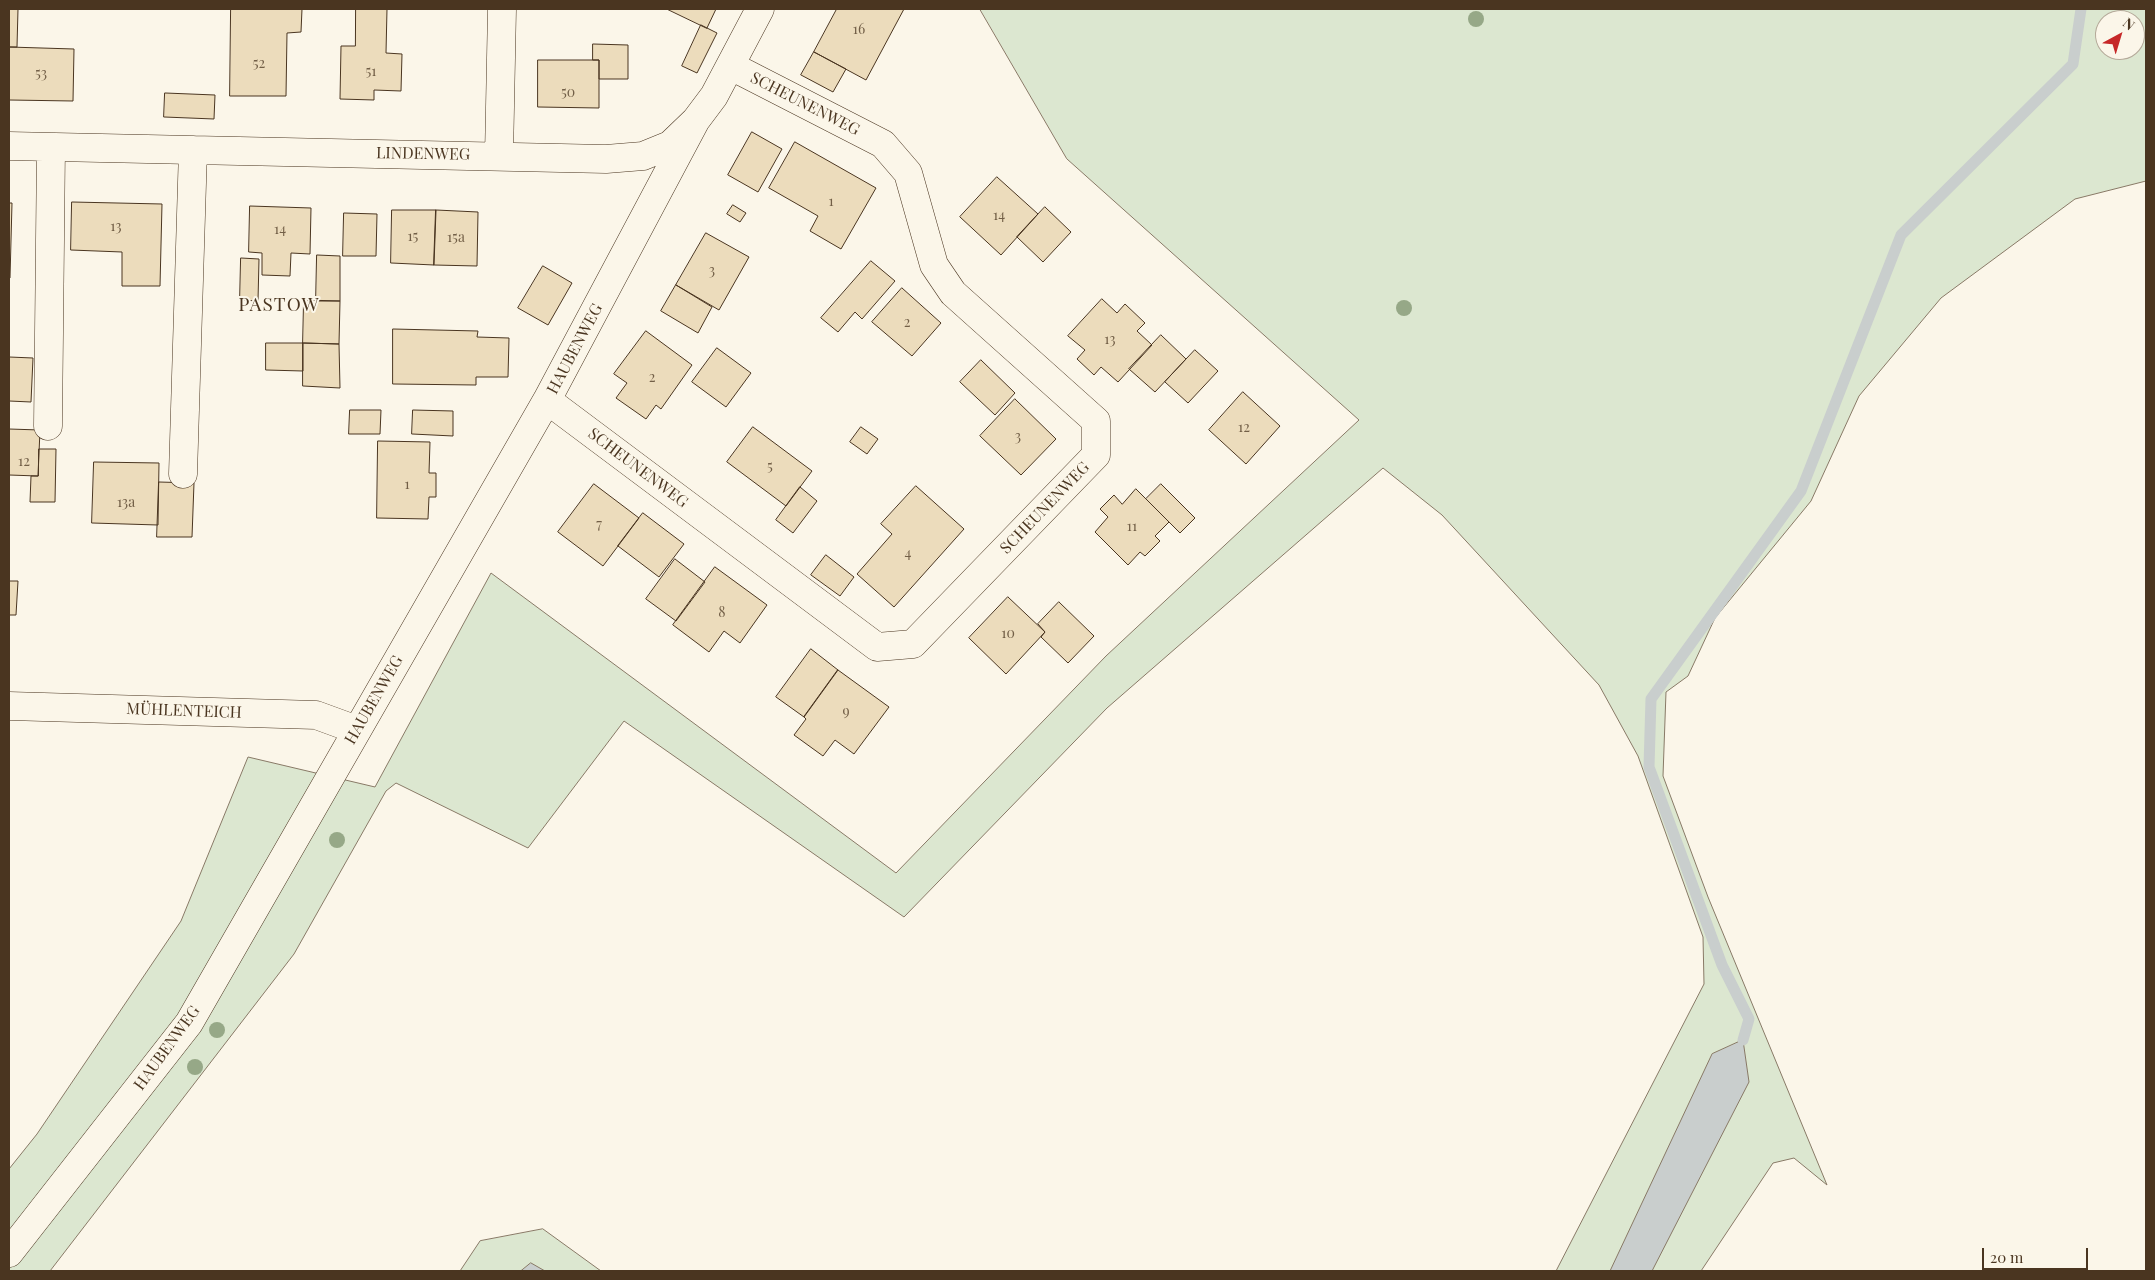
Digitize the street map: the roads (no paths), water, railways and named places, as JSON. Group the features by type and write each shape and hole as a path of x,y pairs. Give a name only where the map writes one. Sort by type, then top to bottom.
{"street":[{"path":"499,156 502,9"},
{"name":"LINDENWEG","path":"9,146 606,159 643,156 670,145 696,120 714,96 760,9"},
{"name":"SCHEUNENWEG","path":"547,400 877,647 913,644 1096,455 1096,421 953,293 934,265 908,173 882,144 731,66"},
{"name":"HAUBENWEG","path":"9,1253 189,1023 547,400 696,120"},
{"path":"48,426 52,147"},
{"path":"183,474 193,150"},
{"name":"MÜHLENTEICH","path":"9,706 316,714 357,730"}],"waterway":[{"path":"1743,1040 1749,1019 1722,965 1649,767 1651,699 1801,491 1901,235 2073,64 2081,9"}],"district":[{"name":"PASTOW","path":"279,305"}]}
